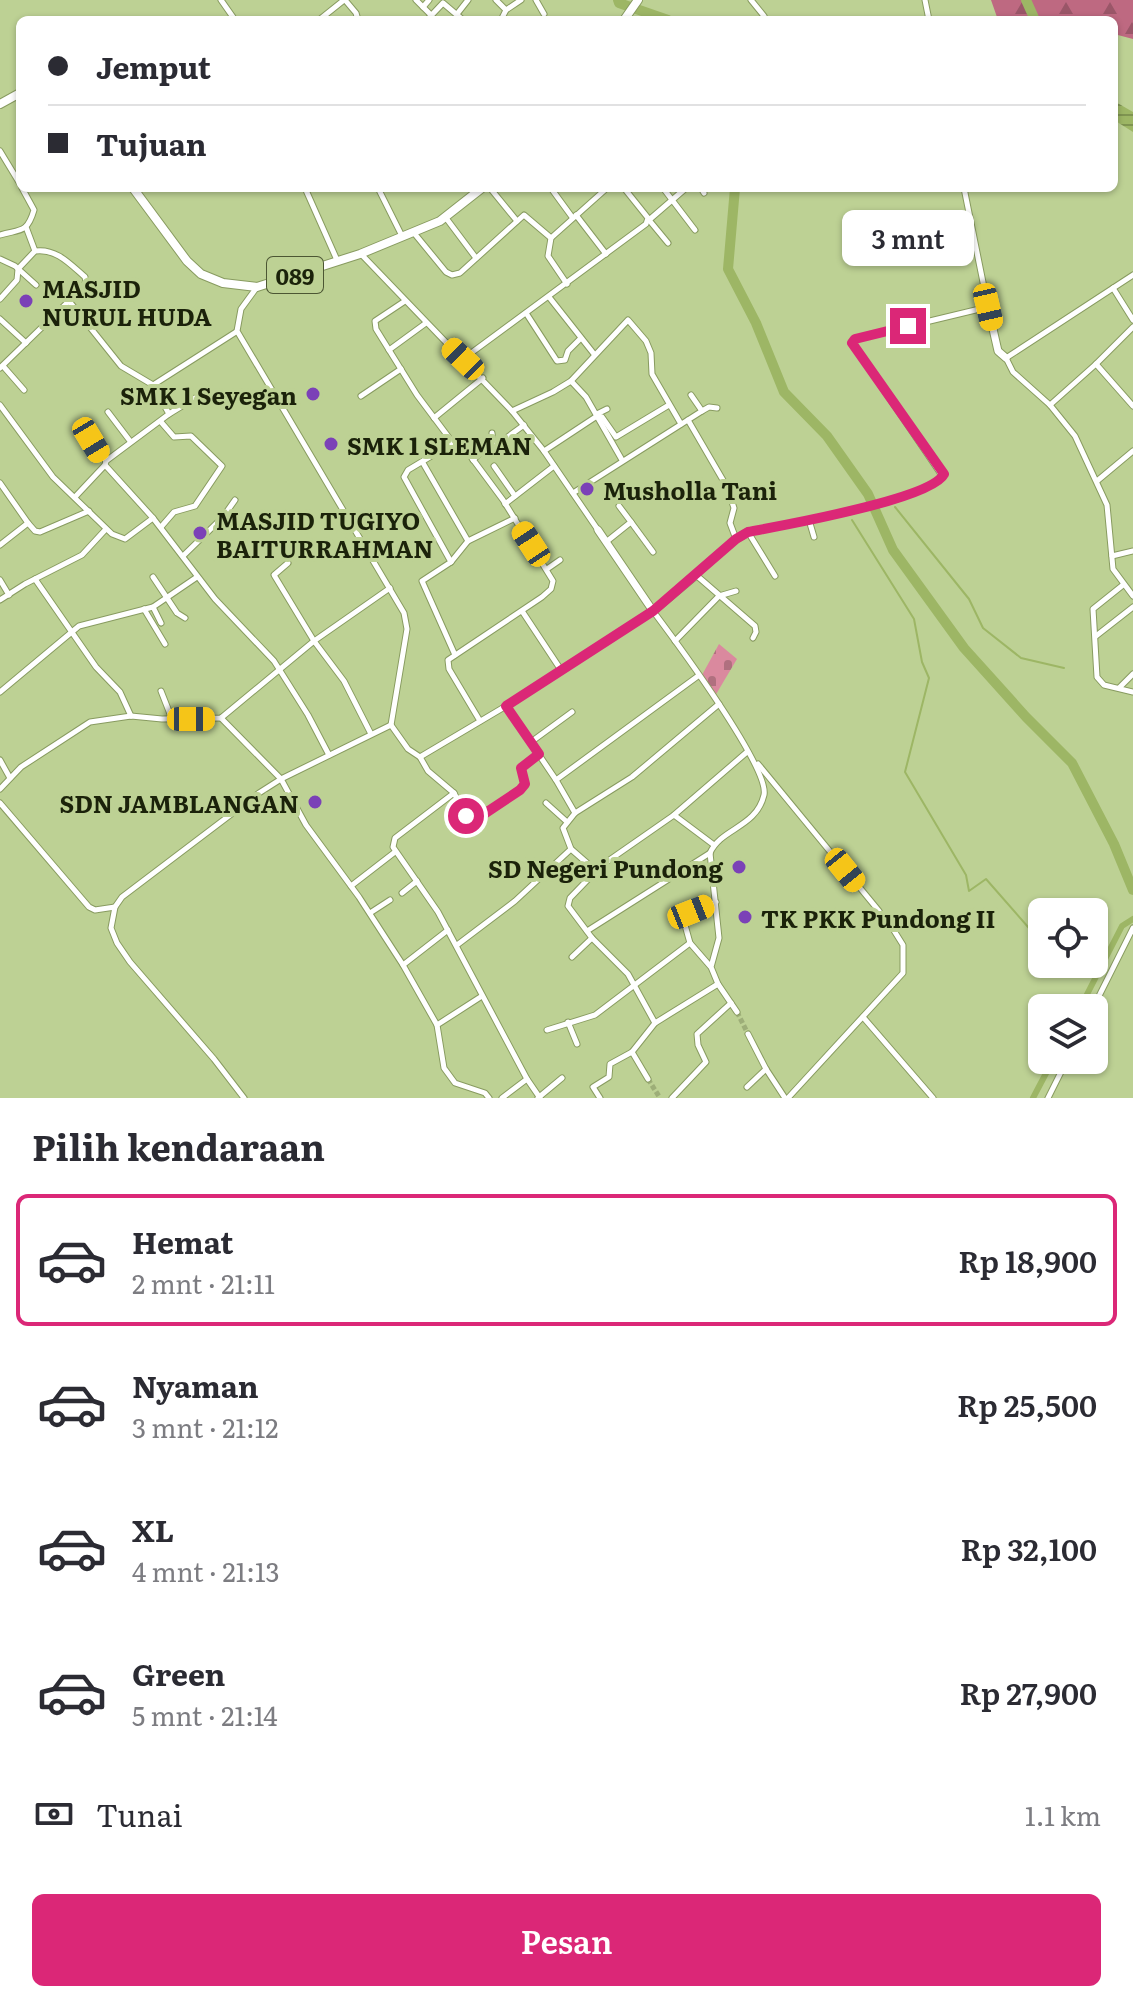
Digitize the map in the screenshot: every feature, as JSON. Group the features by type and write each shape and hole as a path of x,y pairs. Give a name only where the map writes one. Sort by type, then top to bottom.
{"main road":[{"name":"089","path":"136,192 187,261 201,274 223,283 257,287 414,233 446,218 475,192"}],"street":[{"path":"324,16 344,0"},
{"path":"416,0 428,16"},
{"path":"423,7 429,0"},
{"path":"431,16 443,3 457,14 468,0"},
{"path":"496,0 506,10"},
{"path":"503,16 506,10 521,0"},
{"path":"536,0 544,14"},
{"path":"751,0 764,16"},
{"path":"0,151 16,178"},
{"path":"0,235 26,227 34,210 24,192"},
{"path":"307,192 337,260"},
{"path":"380,192 402,236"},
{"path":"493,192 517,221"},
{"path":"554,192 606,254"},
{"path":"567,284 548,256 551,238 602,192"},
{"path":"627,192 668,243"},
{"path":"666,192 695,230"},
{"path":"463,359 567,284 682,192"},
{"path":"965,192 998,351 1006,358 1013,372 1070,428 1097,481 1109,515 1113,569 1133,596"},
{"path":"414,233 449,274 460,273 526,216 551,238"},
{"path":"446,218 476,258"},
{"path":"26,227 35,251"},
{"path":"0,299 17,280 18,269 35,251 48,250 57,254 85,277 84,287 1,367 24,390"},
{"path":"360,254 483,378 524,425 719,704 747,752 774,780 879,911"},
{"path":"0,259 18,269 36,285"},
{"path":"1006,358 1133,275"},
{"path":"257,287 241,309 237,331 404,613 407,629 391,725 408,749 420,757 428,771 454,793 472,822 524,786 521,768 539,754"},
{"path":"1113,288 1133,320"},
{"path":"549,297 594,354"},
{"path":"69,301 121,366 153,385 169,414"},
{"path":"405,301 373,323 453,443"},
{"path":"420,757 506,706 653,611 748,532 883,503 941,480 944,474 853,341 988,307"},
{"path":"526,313 557,361 565,360 568,351 581,338"},
{"path":"0,317 26,343"},
{"path":"512,411 571,381 625,321 631,321 646,341 651,353 652,374 681,424"},
{"path":"389,350 426,323"},
{"path":"1050,405 1133,327"},
{"path":"153,385 237,331"},
{"path":"1096,364 1133,406"},
{"path":"361,396 401,369"},
{"path":"434,418 483,378"},
{"path":"571,381 596,415 622,461"},
{"path":"691,395 702,411"},
{"path":"75,497 105,463 130,441 195,398"},
{"path":"0,405 53,477 106,529 125,539 153,518"},
{"path":"596,415 602,417 616,437 669,405"},
{"path":"573,493 702,411 709,407 717,408"},
{"path":"544,451 607,409"},
{"path":"108,412 130,441"},
{"path":"688,420 727,487 734,508 730,523 736,539"},
{"path":"161,422 174,437 191,436 222,466 195,506 174,512 161,527"},
{"path":"492,433 493,442 498,444 524,425"},
{"path":"91,440 105,463 161,527 197,577 239,627 267,652 308,715 329,755"},
{"path":"451,562 404,480 408,470 453,443 460,442 515,518 553,581 551,589 522,611 448,660 447,665 480,721"},
{"path":"473,460 482,451"},
{"path":"1097,481 1133,451"},
{"path":"423,463 468,541"},
{"path":"494,466 515,496"},
{"path":"505,504 554,466"},
{"path":"0,483 35,531 40,532 89,511"},
{"path":"183,556 223,517 235,500"},
{"path":"619,506 653,552"},
{"path":"455,655 422,581 451,562 468,541 515,518"},
{"path":"809,520 814,537"},
{"path":"606,542 631,522"},
{"path":"0,545 28,523"},
{"path":"0,600 82,555 106,529"},
{"path":"748,532 775,576"},
{"path":"1112,556 1133,551"},
{"path":"547,569 560,560"},
{"path":"288,563 274,575 314,641 344,681 371,734"},
{"path":"696,575 755,626 753,638"},
{"path":"153,577 177,613 185,618"},
{"path":"0,692 71,631 87,623 153,607 197,577"},
{"path":"35,579 96,667 120,692 131,716"},
{"path":"0,580 9,595"},
{"path":"1123,585 1093,609 1099,682 1133,692"},
{"path":"0,789 21,767 76,729 97,721 131,716 221,718 314,641 390,588"},
{"path":"675,641 719,596 736,591"},
{"path":"153,607 161,623"},
{"path":"1095,636 1133,607"},
{"path":"144,609 165,644"},
{"path":"522,611 561,670"},
{"path":"1119,688 1133,674"},
{"path":"556,780 698,676"},
{"path":"161,691 172,719"},
{"path":"597,869 571,849 563,834 566,821 632,777 719,704"},
{"path":"506,706 575,813"},
{"path":"531,742 572,712"},
{"path":"221,718 281,779 306,825 370,913 437,1025 444,1068 455,1083 485,1093 489,1098"},
{"path":"244,1098 117,943 111,928 115,907 122,897 217,823 281,779 391,725"},
{"path":"655,1023 635,984 592,938 571,911 568,902 597,869 674,815 747,752"},
{"path":"0,760 10,778"},
{"path":"711,967 719,938 710,853 714,845 746,824 757,810 764,794 764,784 754,760"},
{"path":"454,793 395,838 393,847 457,945 538,1098 562,1078"},
{"path":"0,803 89,907 95,910 115,907"},
{"path":"546,803 566,821"},
{"path":"674,815 714,845"},
{"path":"457,945 515,901 571,849"},
{"path":"351,886 395,852"},
{"path":"587,931 710,853"},
{"path":"402,893 417,881"},
{"path":"370,913 390,900"},
{"path":"716,902 683,918 690,943 711,967 718,984 737,1012"},
{"path":"1100,994 1133,928"},
{"path":"748,1034 786,1098 904,969 903,945 893,929"},
{"path":"403,965 448,930"},
{"path":"572,957 592,938"},
{"path":"547,1030 595,1015 690,943"},
{"path":"600,1098 593,1087 609,1077 610,1064 632,1052 655,1023 718,984"},
{"path":"437,1025 482,996"},
{"path":"672,1098 706,1062 698,1045 697,1034 731,1003"},
{"path":"863,1017 933,1098"},
{"path":"568,1022 577,1044"},
{"path":"632,1052 648,1079"},
{"path":"747,1087 766,1069"},
{"path":"1048,1098 1060,1074"},
{"path":"502,1098 527,1079"}],"green space":[{"path":"991,0 1133,0 1133,39 1118,35 1118,16 997,16"},
{"path":"719,644 737,659 715,696 702,675"}],"shaded area":[{"path":"1118,103 1133,112 1133,132 1118,123"}],"waterway":[{"path":"618,0 656,16"},
{"path":"1026,0 1033,16"},
{"path":"735,192 728,269 756,323 784,392 827,436 868,494 893,550 964,648 1072,763 1114,844 1133,890"},
{"path":"895,507 969,599 983,628 1021,658 1064,668"},
{"path":"852,520 914,619 922,662 929,678 905,772 966,875 969,891 986,879 1028,927"},
{"path":"1087,994 1122,926 1133,919"},
{"path":"1033,1098 1046,1074"}],"tunnel":[{"path":"879,911 893,929"},
{"path":"737,1012 748,1034"},
{"path":"648,1079 660,1098"}],"place":[{"name":"MASJID NURUL HUDA","path":"26,301"},
{"name":"SMK 1 Seyegan","path":"313,394"},
{"name":"SMK 1 SLEMAN","path":"331,444"},
{"name":"Musholla Tani","path":"587,489"},
{"name":"MASJID TUGIYO BAITURRAHMAN","path":"200,533"},
{"name":"SDN JAMBLANGAN","path":"315,802"},
{"name":"SD Negeri Pundong","path":"739,867"},
{"name":"TK PKK Pundong II","path":"745,917"}],"route":[{"path":"466,816 472,822 520,790 525,784 521,768 539,754 506,706 653,611 736,539 748,532 883,503 941,480 944,474 852,343 855,339 908,326"}]}
